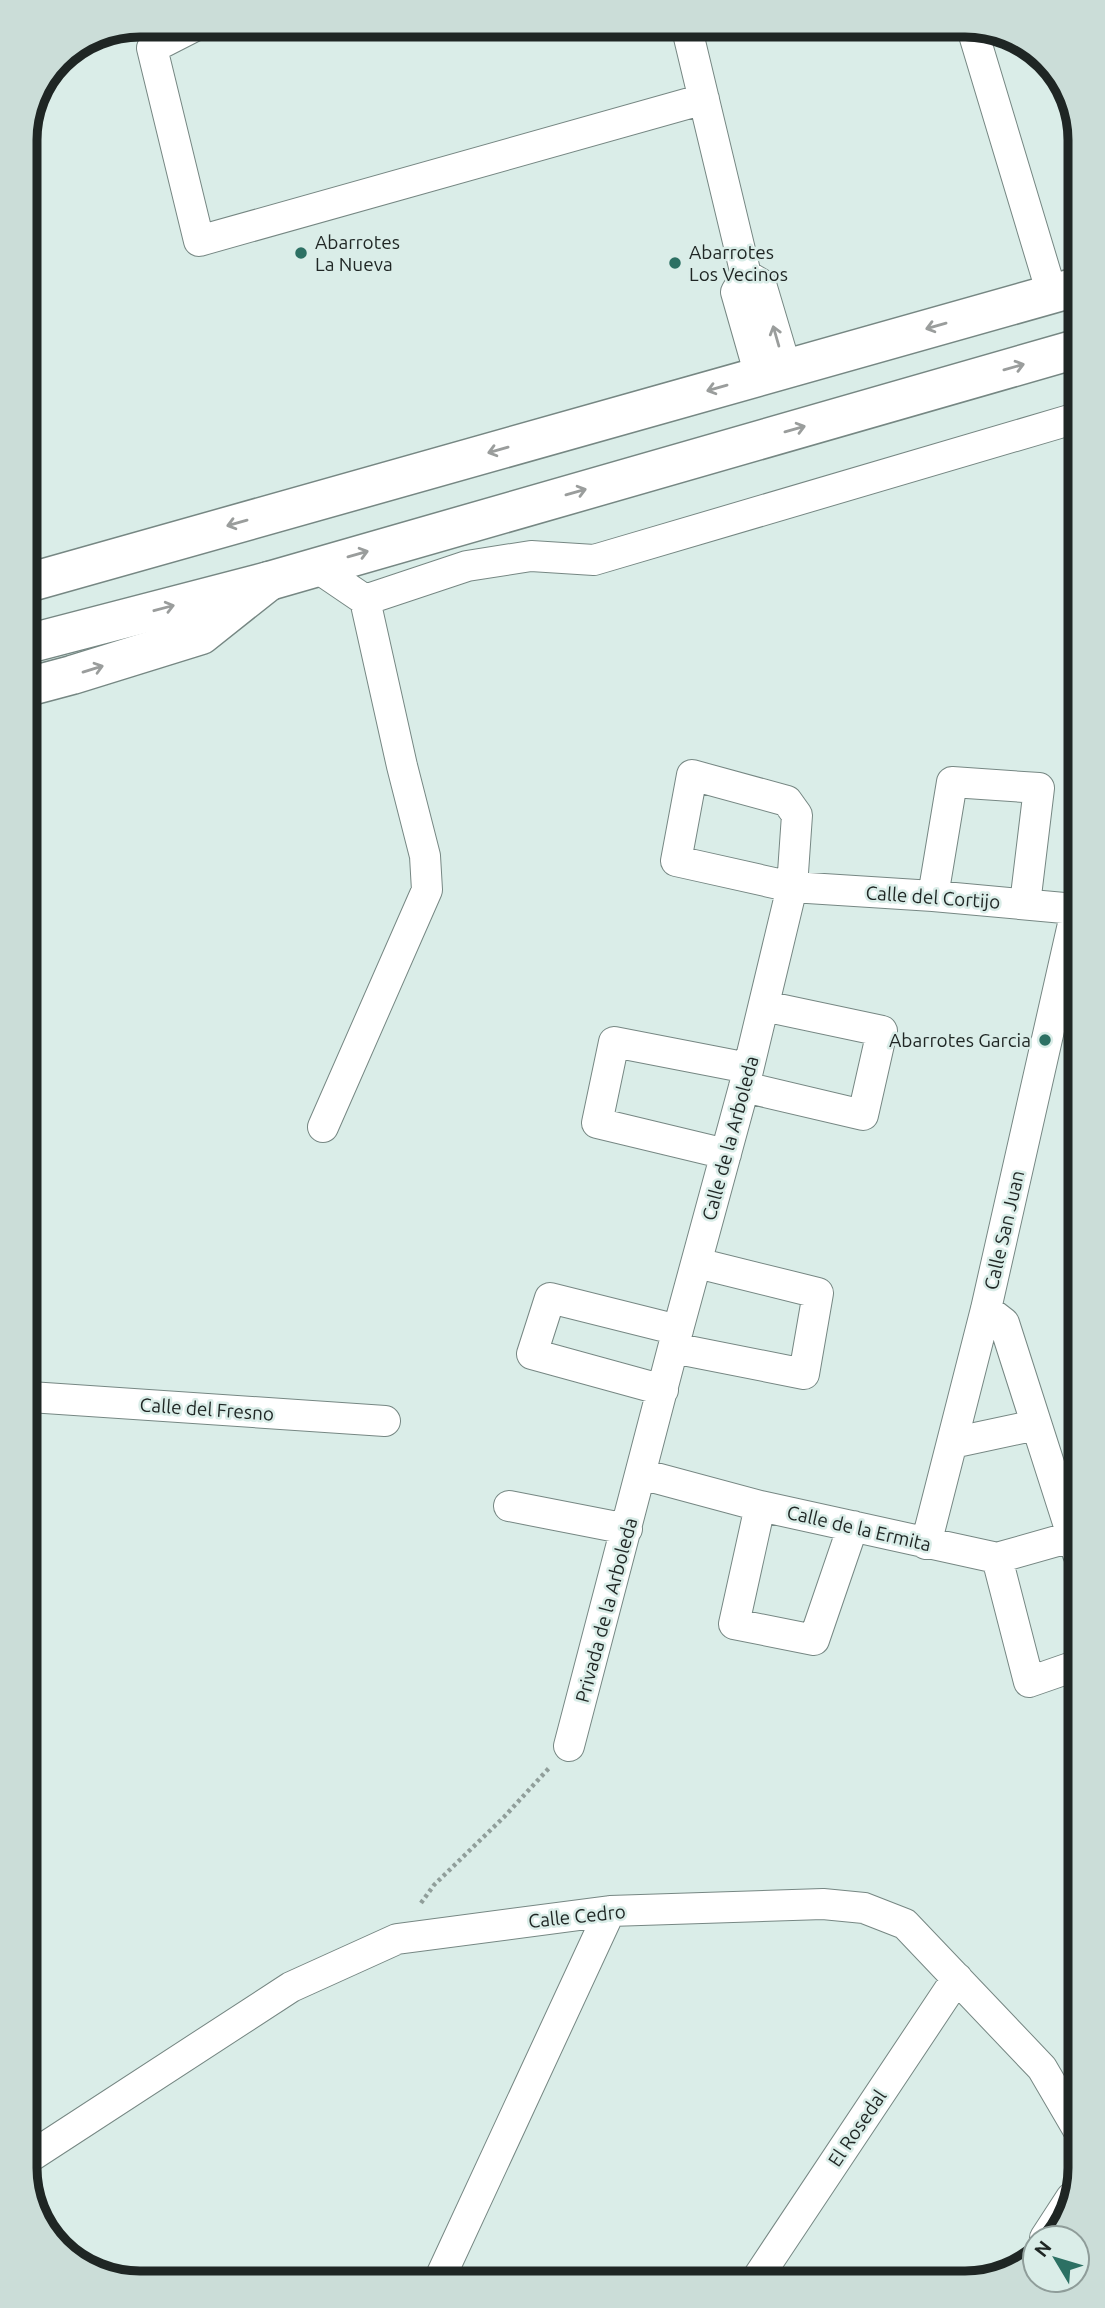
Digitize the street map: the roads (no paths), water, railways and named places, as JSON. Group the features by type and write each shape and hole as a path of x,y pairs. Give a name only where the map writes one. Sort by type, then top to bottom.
{"main road":[{"path":"37,580 1062,291"},
{"path":"37,641 269,581 1068,351"},
{"path":"37,684 201,635 269,581"}],"street":[{"path":"173,37 152,48 199,241 704,99"},
{"path":"689,37 746,275 736,292 754,307 773,372"},
{"path":"975,38 1062,291"},
{"path":"365,600 467,566 531,556 594,560 1068,420"},
{"path":"489,517 531,556"},
{"path":"315,566 365,600 425,856 427,891 323,1127"},
{"name":"Calle del Cortijo","path":"788,801 692,775 677,861 792,887 1068,908"},
{"path":"933,896 951,782 1039,788 1025,904"},
{"name":"Calle de la Arboleda","path":"641,1474 746,1077 792,887 797,815 788,801"},
{"name":"Calle San Juan","path":"926,1544 986,1309 1068,946"},
{"path":"726,1154 597,1123 614,1042 746,1077 863,1115 882,1031 764,1006"},
{"path":"663,1390 532,1354 550,1298 675,1339 804,1374 818,1293 697,1264"},
{"path":"986,1309 1004,1323 1068,1519"},
{"name":"Calle del Fresno","path":"37,1397 385,1421"},
{"path":"952,1443 1036,1425"},
{"name":"Calle de la Ermita","path":"641,1474 760,1506 997,1558 1068,1544"},
{"name":"Privada de la Arboleda","path":"569,1746 641,1474"},
{"path":"509,1506 628,1529"},
{"path":"760,1506 734,1624 814,1640 853,1526"},
{"path":"997,1558 1029,1682 1068,1668"},
{"name":"Calle Cedro","path":"37,2152 291,1987 397,1939 610,1911 823,1904 864,1908 905,1924 1042,2068 1068,2112"},
{"path":"443,2271 610,1911"},
{"name":"El Rosedal","path":"762,2271 957,1978"}],"place":[{"name":"Abarrotes La Nueva","path":"301,253"},
{"name":"Abarrotes Los Vecinos","path":"675,263"},
{"name":"Abarrotes Garcia","path":"1045,1040"}]}
